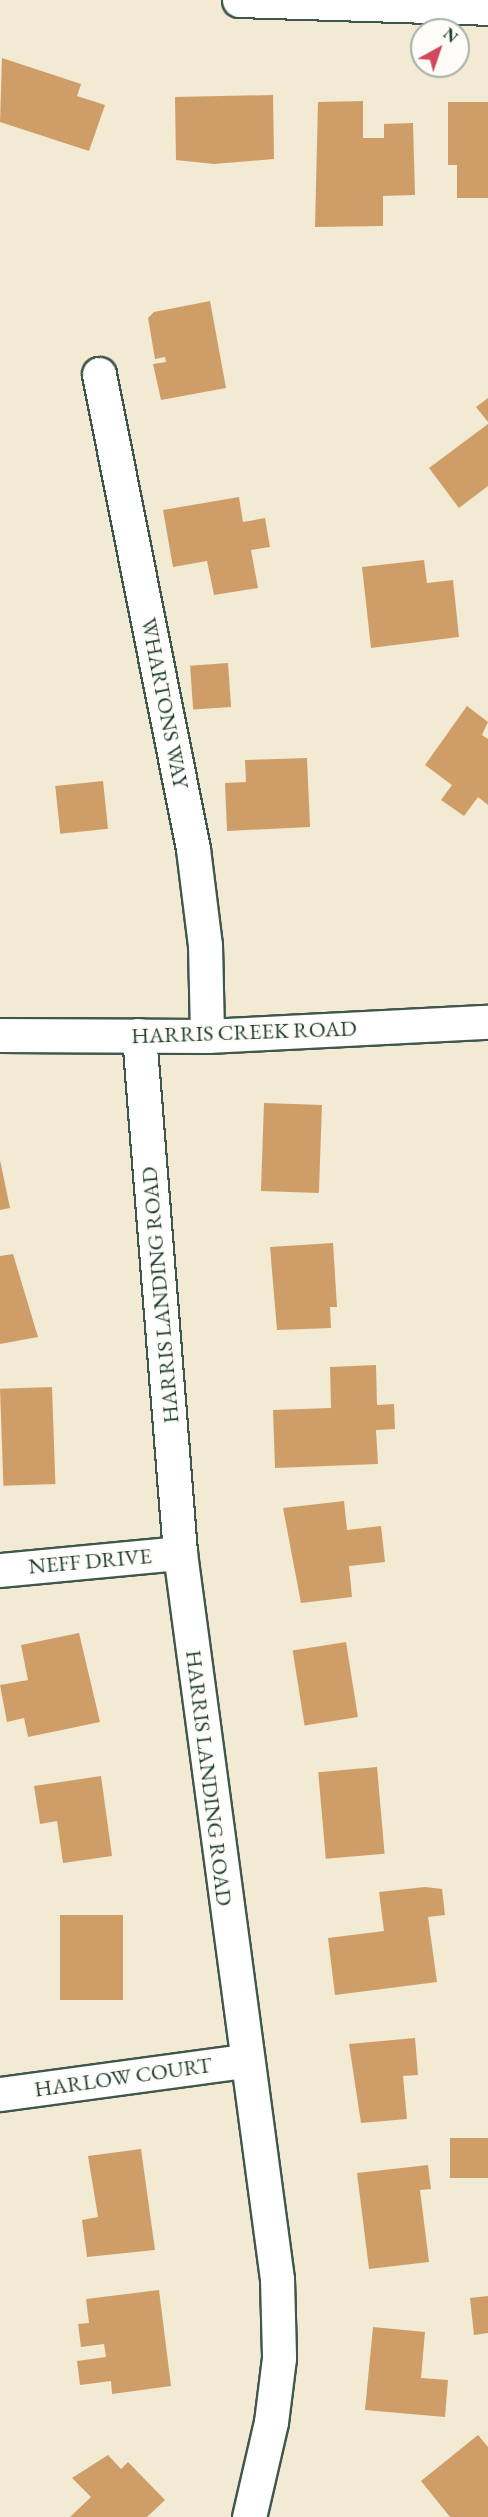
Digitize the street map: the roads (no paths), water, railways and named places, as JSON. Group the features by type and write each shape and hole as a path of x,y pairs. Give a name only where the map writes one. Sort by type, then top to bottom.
{"street":[{"path":"240,0 488,8"},
{"name":"WHARTONS WAY","path":"99,374 193,849 205,945 207,1036"},
{"name":"HARRIS CREEK ROAD","path":"0,1035 207,1036 488,1022"},
{"name":"HARRIS LANDING ROAD","path":"139,1035 180,1553 245,2061 277,2279 279,2358 271,2422 249,2517"},
{"name":"NEFF DRIVE","path":"0,1570 180,1553"},
{"name":"HARLOW COURT","path":"0,2094 245,2061"}]}
